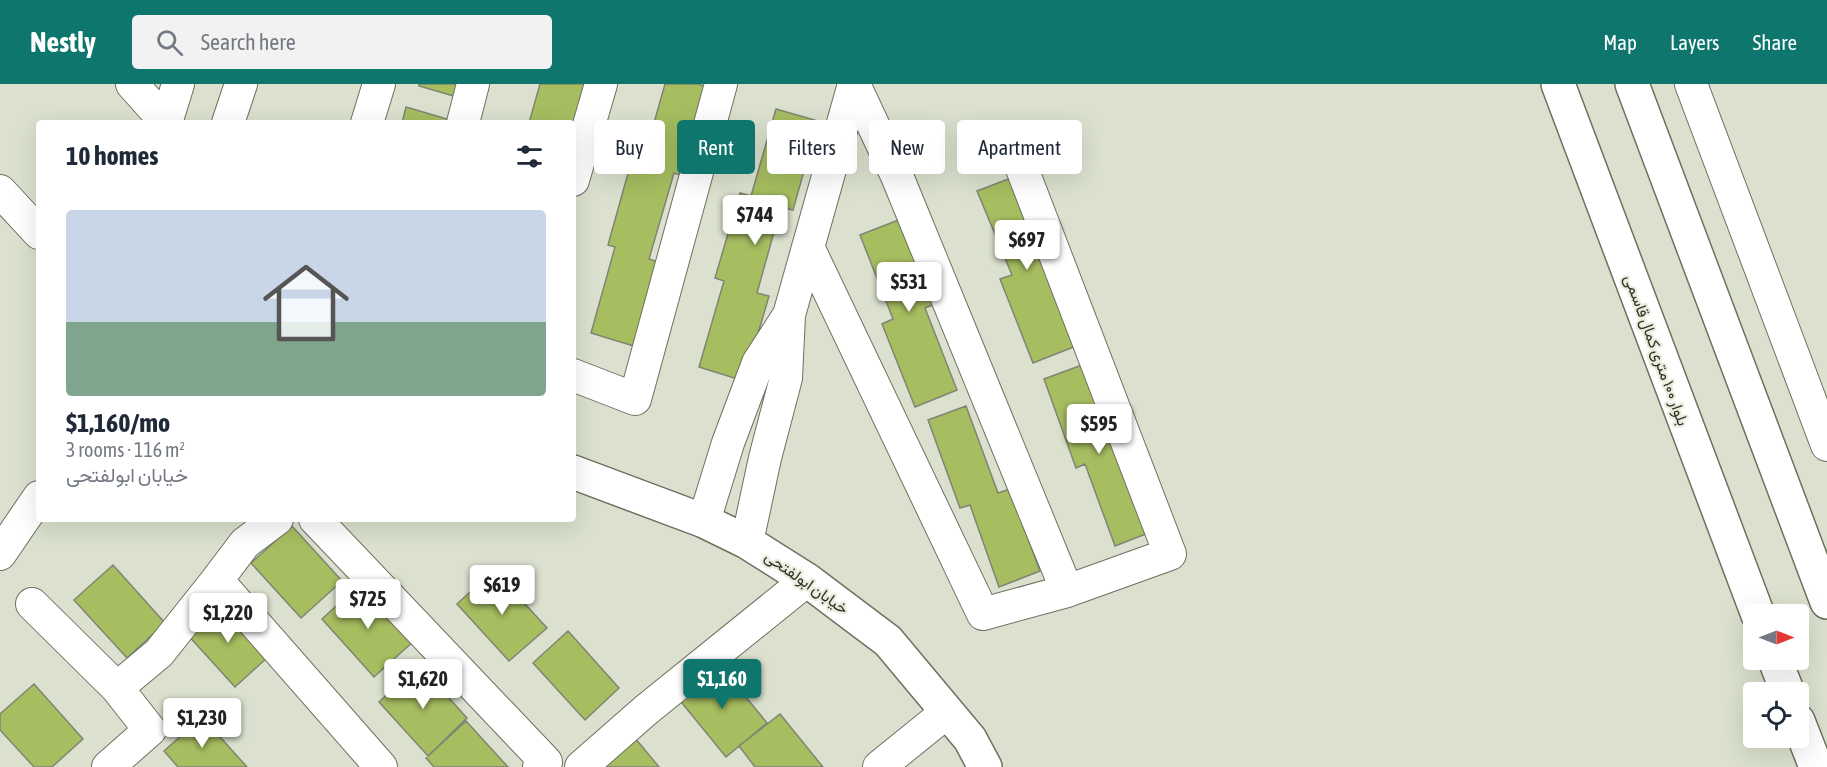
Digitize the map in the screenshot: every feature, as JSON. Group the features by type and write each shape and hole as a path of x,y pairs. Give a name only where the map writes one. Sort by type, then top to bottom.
{"main road":[{"name":"بلوار ۱۰۰ متری کمال قاسمی","path":"1558,84 1754,604"},
{"path":"1632,84 1827,602"},
{"name":"خیابان ابولفتحی","path":"576,473 704,521 747,542 807,580 888,641 970,739 985,767"},
{"path":"1809,748 1816,767"}],"street":[{"path":"132,84 163,120"},
{"path":"167,120 178,84"},
{"path":"229,120 241,84"},
{"path":"367,120 379,84"},
{"path":"464,120 473,84"},
{"path":"576,170 601,84"},
{"path":"576,376 635,399 721,84"},
{"path":"747,542 765,458 786,378 789,315 854,84"},
{"path":"854,84 897,176 1067,591"},
{"path":"1691,84 1827,445"},
{"path":"808,247 983,614 1067,591 1170,554 1024,174"},
{"path":"0,190 36,230"},
{"path":"704,521 728,443 758,363 789,315"},
{"path":"0,554 36,500"},
{"path":"117,688 159,653 245,543 273,522"},
{"path":"318,522 546,762 539,767"},
{"path":"217,580 381,767"},
{"path":"581,767 646,710 807,580"},
{"path":"32,604 117,688 150,730 117,764"},
{"path":"879,767 947,712"}],"building":[{"path":"419,84 469,84 464,99 419,86"},
{"path":"540,84 586,84 576,120 530,120"},
{"path":"665,84 698,84 711,88 702,120 677,120 677,174 674,173 649,259 661,263 637,347 591,333 615,247 608,245 628,174 665,174 665,120 655,120"},
{"path":"406,107 447,119 447,120 403,120"},
{"path":"776,109 814,120 773,120"},
{"path":"767,140 767,174 803,174 793,210 781,207 757,293 769,296 744,381 699,367 724,281 715,278 740,193 751,196"},
{"path":"1019,175 1076,346 1033,363 1000,279 1012,275 977,191"},
{"path":"901,219 935,304 925,308 957,390 915,407 882,324 893,319 860,235"},
{"path":"1082,365 1156,530 1115,546 1085,464 1076,468 1044,379"},
{"path":"966,406 998,493 1010,489 1040,571 999,587 970,505 960,508 928,420"},
{"path":"292,526 342,581 301,618 251,563"},
{"path":"113,565 165,623 127,658 74,600"},
{"path":"494,570 547,628 509,661 457,604"},
{"path":"362,582 415,640 374,677 322,619"},
{"path":"220,602 269,656 235,687 186,633"},
{"path":"568,631 619,688 585,720 533,663"},
{"path":"719,664 767,723 726,757 678,698"},
{"path":"419,665 467,718 428,756 379,702"},
{"path":"34,684 83,739 52,767 34,767 0,730 0,714"},
{"path":"780,714 823,767 755,767 739,746"},
{"path":"202,717 247,767 178,767 164,751"},
{"path":"466,721 508,767 434,767 426,758"},
{"path":"635,738 659,767 600,767"}]}
